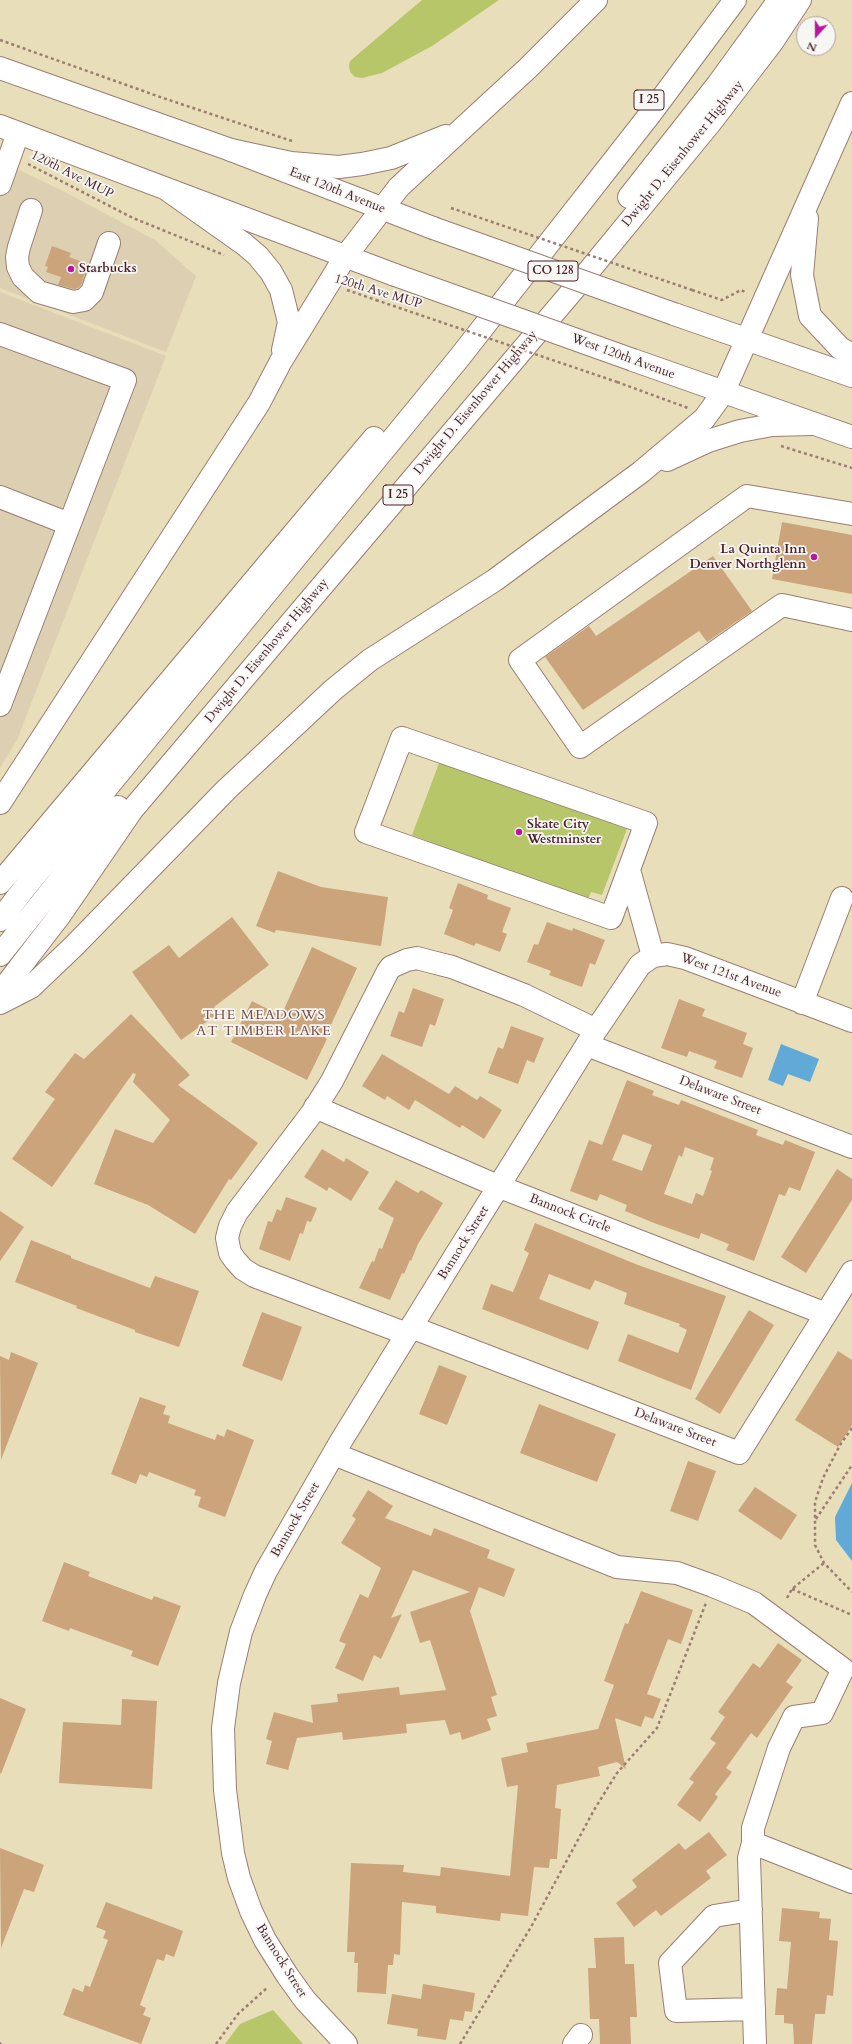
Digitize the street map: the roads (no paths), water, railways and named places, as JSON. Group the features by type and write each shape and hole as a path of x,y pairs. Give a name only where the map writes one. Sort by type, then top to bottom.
{"main road":[{"path":"0,803 259,403 281,361 345,257 399,187 461,128 528,68 596,0"},
{"name":"I 25","path":"0,883 532,248 642,110 721,0"},
{"path":"0,920 460,358 660,101 735,0"},
{"path":"0,955 170,743 601,233 718,84 779,0"},
{"name":"Dwight D. Eisenhower Highway","path":"0,993 60,914 132,810 574,289 714,117 773,40 800,0"},
{"name":"East 120th Avenue","path":"0,68 231,150 342,191 382,209 433,228 746,340"},
{"path":"0,1003 31,987 74,946 227,789 333,690 394,643 495,580 640,472 704,419 723,393 852,103"},
{"path":"231,150 309,165 348,166 400,155 433,143 461,128"},
{"path":"0,184 11,155 9,130 345,257"},
{"path":"817,180 806,226 802,275 810,316 840,348 852,355"},
{"path":"169,191 244,244 271,272 281,290 289,322 281,361"},
{"path":"31,210 17,258 18,267 23,277 39,292 73,302 84,300 92,292 109,243"},
{"name":"West 120th Avenue","path":"345,257 723,393 852,437"},
{"path":"0,334 125,380 0,705"},
{"name":"CO 128","path":"746,340 852,376"},
{"path":"640,472 723,435 772,425 812,424"},
{"path":"852,514 747,496 520,660 580,747 782,605 852,620"},
{"path":"0,497 69,524"},
{"path":"409,1331 254,1276 243,1269 230,1253 227,1238 230,1226 237,1212 315,1108 332,1081 391,966 400,961 417,958 452,967 524,995 592,1038 640,965 653,956 628,870 646,823 402,738 366,832 611,918 628,870"},
{"path":"802,1003 842,898"},
{"name":"West 121st Avenue","path":"653,956 667,954 685,958 852,1022"},
{"name":"Delaware Street","path":"592,1038 852,1146"},
{"name":"Bannock Street","path":"346,2044 305,2000 287,1975 265,1940 251,1911 239,1878 233,1853 223,1762 223,1728 229,1683 250,1607 266,1571 334,1454 409,1331 592,1038"},
{"name":"Bannock Circle","path":"315,1108 500,1187 826,1314"},
{"name":"Delaware Street","path":"409,1331 739,1453 852,1272"},
{"path":"334,1454 616,1567 677,1572 754,1603 843,1669 822,1713 794,1717 779,1748 752,1828 753,1843 749,1858 755,2044"},
{"path":"753,1843 852,1882"},
{"path":"751,1910 714,1916 670,1963 676,2011 754,2009"}],"water":[{"path":"781,1044 819,1059 810,1082 788,1074 783,1086 768,1080"},
{"path":"852,1483 852,1561 836,1540 835,1517"}],"place":[{"name":"Starbucks","path":"71,269"},
{"name":"La Quinta Inn Denver Northglenn","path":"814,557"},
{"name":"Skate City Westminster","path":"519,832"}],"district":[{"name":"THE MEADOWS AT TIMBER LAKE","path":"264,1024"}]}
